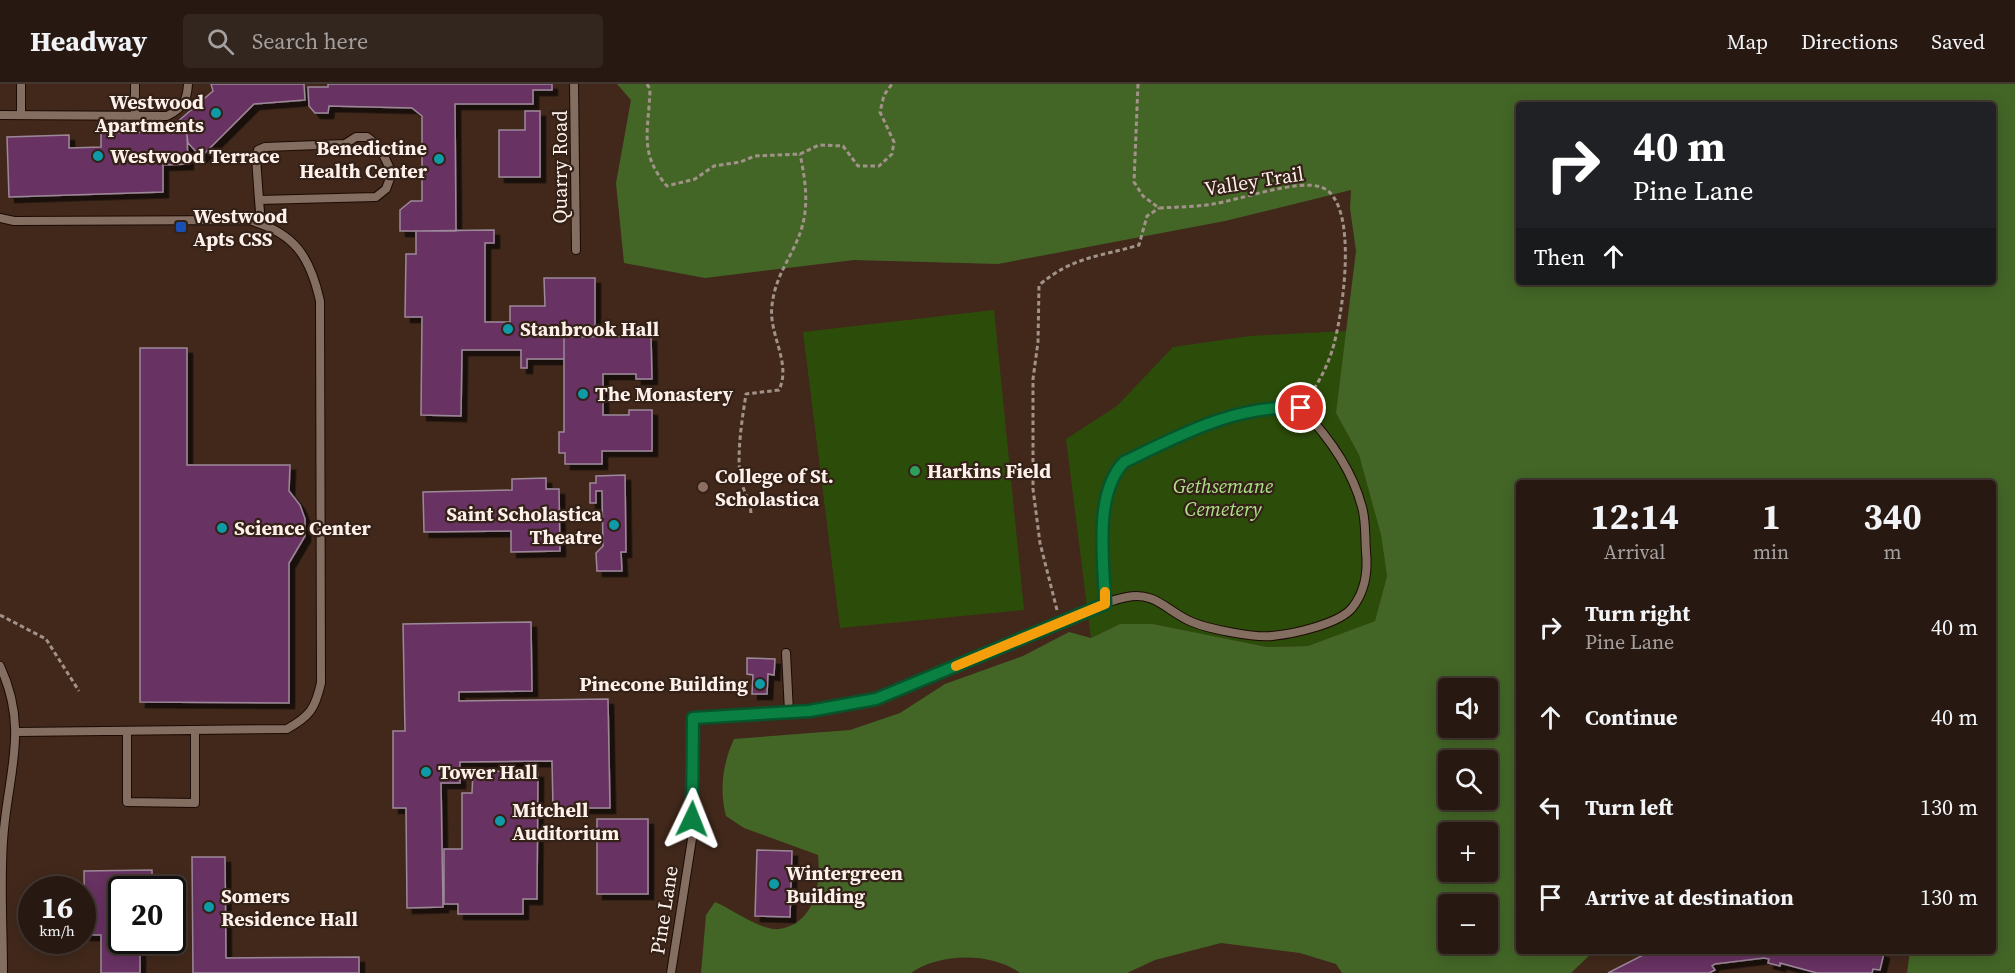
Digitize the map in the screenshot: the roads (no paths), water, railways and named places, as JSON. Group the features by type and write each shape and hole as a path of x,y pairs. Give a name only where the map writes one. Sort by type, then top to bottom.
{"lane":[{"path":"21,84 21,115"},
{"path":"135,84 135,116"},
{"path":"0,115 167,116 177,111 187,101 188,84"},
{"name":"Quarry Road","path":"574,84 576,250"},
{"path":"261,223 256,158 258,150 265,147 345,144 356,136 367,136 371,140"},
{"path":"259,200 376,197 386,189 392,173 383,154"},
{"path":"0,218 14,221 248,220 261,223 278,231 295,245 314,272 320,301 321,683 316,704 305,719 287,729 17,732"},
{"path":"786,653 789,711 809,711 876,699 1105,604 1143,595 1164,603 1191,622 1270,636 1323,625 1351,610 1364,589 1367,561 1363,508 1349,471 1317,425 1301,408 1266,408 1226,417 1124,462 1110,484 1104,505 1105,604"},
{"path":"0,666 14,706 17,732 1,841 3,973"},
{"name":"Pine Lane","path":"671,973 692,839 693,718 789,711"},
{"path":"127,731 127,802 195,803 195,730"}],"place":[{"name":"Westwood Apartments","path":"216,113"},
{"name":"Westwood Terrace","path":"98,156"},
{"name":"Benedictine Health Center","path":"439,159"},
{"name":"Westwood Apts CSS","path":"181,227"},
{"name":"Stanbrook Hall","path":"508,329"},
{"name":"The Monastery","path":"583,394"},
{"name":"Harkins Field","path":"915,471"},
{"name":"College of St. Scholastica","path":"703,487"},
{"name":"Saint Scholastica Theatre","path":"614,525"},
{"name":"Science Center","path":"222,528"},
{"name":"Pinecone Building","path":"760,684"},
{"name":"Tower Hall","path":"426,772"},
{"name":"Mitchell Auditorium","path":"500,821"},
{"name":"Wintergreen Building","path":"774,884"},
{"name":"Somers Residence Hall","path":"209,907"}],"park label":[{"name":"Gethsemane Cemetery","path":"1223,498"}]}
